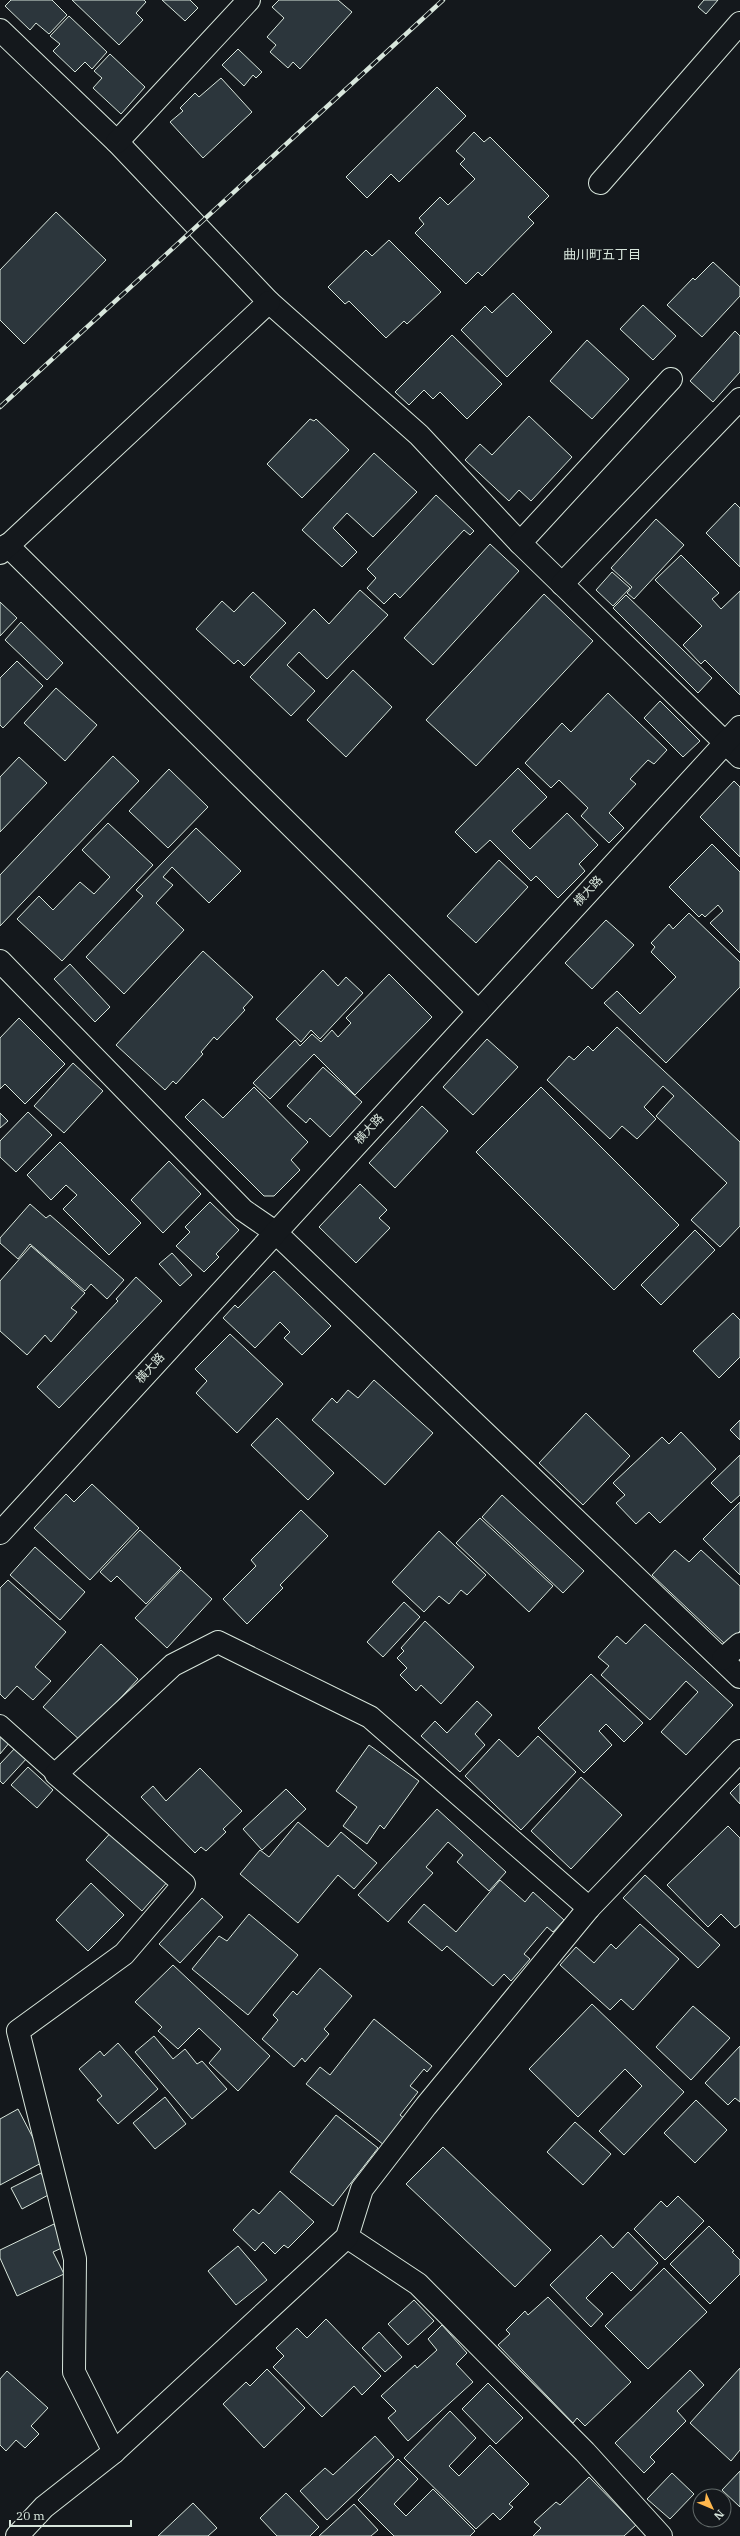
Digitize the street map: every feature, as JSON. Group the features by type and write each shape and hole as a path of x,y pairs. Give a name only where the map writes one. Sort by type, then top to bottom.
{"street":[{"path":"117,142 249,0"},
{"path":"600,183 740,23"},
{"path":"0,30 117,142 269,302 419,435 520,543 562,584 735,742"},
{"path":"269,302 4,549 478,1011"},
{"path":"520,543 671,379"},
{"path":"562,584 740,399"},
{"name":"横大路","path":"0,1534 478,1011 735,742"},
{"path":"0,961 243,1210 275,1232 723,1659 740,1677"},
{"path":"114,2452 74,2372 75,2259 18,2031 124,1954 184,1884 56,1774 173,1666 218,1642 370,1718 590,1908"},
{"path":"723,1659 740,1644"},
{"path":"17,2536 44,2507 114,2452 347,2237 362,2189 426,2106 590,1908 740,1751"},
{"path":"347,2237 418,2284 585,2452 661,2536"}],"lane":[{"path":"0,1724 56,1774"}],"building":[{"path":"11,0 52,0 67,15 49,34 36,23 30,30 5,6"},
{"path":"72,0 144,0 146,2 136,13 143,20 119,45"},
{"path":"162,0 190,0 198,8 185,21"},
{"path":"279,0 338,0 352,12 300,69 293,62 288,68 270,52 276,45 267,37 284,18 272,7"},
{"path":"704,0 718,0 706,14 698,7"},
{"path":"69,16 107,52 92,69 85,62 75,72 53,51 60,44 50,36"},
{"path":"238,49 262,72 256,78 253,75 244,86 222,65"},
{"path":"110,54 145,87 121,114 93,88 102,78 94,71"},
{"path":"221,78 252,112 203,158 170,122 183,111 180,108 195,93 199,97"},
{"path":"437,87 466,116 399,182 391,174 367,198 346,177"},
{"path":"474,132 484,142 490,137 549,196 528,217 534,223 482,276 478,272 466,284 415,233 424,224 419,218 440,197 448,205 475,179 460,164 465,159 456,151"},
{"path":"56,212 106,260 24,344 0,320 0,270"},
{"path":"389,240 441,292 407,324 404,321 386,338 349,301 345,304 328,287 366,250 372,256"},
{"path":"713,262 740,287 740,296 702,337 667,305 693,278 695,280"},
{"path":"513,293 552,332 507,377 461,330 485,306 492,313"},
{"path":"643,305 676,336 653,360 620,329"},
{"path":"735,331 740,336 740,372 713,402 690,381"},
{"path":"452,335 502,384 467,419 440,392 433,399 424,390 409,405 395,392"},
{"path":"587,340 629,379 592,419 550,381"},
{"path":"529,416 572,457 531,501 519,490 509,501 465,460 480,444 492,455"},
{"path":"310,419 314,421 316,419 349,450 302,498 267,464"},
{"path":"374,453 417,492 373,537 347,513 333,528 357,552 342,567 302,530"},
{"path":"436,495 474,531 470,535 464,530 400,598 395,593 384,604 367,588 376,578 367,569"},
{"path":"735,503 740,508 740,567 706,533"},
{"path":"656,519 684,545 634,599 627,593 632,587 611,568"},
{"path":"490,544 519,571 433,665 404,638"},
{"path":"681,555 719,593 712,599 721,609 740,591 740,695 705,660 701,664 683,645 702,626 655,580"},
{"path":"612,572 630,588 613,606 596,590"},
{"path":"360,590 388,615 327,679 299,652 287,665 315,691 291,716 250,677 314,609 329,624"},
{"path":"253,592 286,623 244,666 238,660 234,664 196,629 222,601 234,612"},
{"path":"544,594 593,641 476,766 426,720"},
{"path":"626,595 712,678 698,693 613,608"},
{"path":"0,602 17,618 0,636"},
{"path":"21,622 63,663 47,680 5,640"},
{"path":"17,661 43,686 3,728 0,725 0,678"},
{"path":"353,670 392,707 346,757 307,720"},
{"path":"56,688 97,725 65,761 24,723"},
{"path":"608,693 667,750 654,764 648,760 630,779 636,784 609,813 624,828 609,843 581,816 588,808 559,780 551,788 525,763 562,723 571,732"},
{"path":"660,701 700,741 683,757 644,718"},
{"path":"113,756 139,781 0,926 0,875"},
{"path":"19,757 47,783 0,832 0,777"},
{"path":"518,768 547,797 512,831 530,849 567,813 598,845 579,864 585,871 558,898 536,876 531,881 490,840 476,853 455,832"},
{"path":"169,769 208,807 168,848 129,811"},
{"path":"734,781 740,787 740,857 700,817"},
{"path":"108,823 153,865 62,961 17,919 39,896 53,910 80,882 94,894 110,877 82,850"},
{"path":"196,828 241,871 209,903 172,867 163,877 173,885 156,903 184,930 124,994 86,957 143,896 136,890"},
{"path":"712,844 740,872 740,953 710,923 723,911 718,905 705,917 702,914 699,917 669,887"},
{"path":"499,860 528,887 476,943 447,916"},
{"path":"689,913 740,962 740,987 666,1063 604,1003 617,991 640,1014 676,977 651,952 655,947 651,943 669,924 673,929"},
{"path":"606,920 634,945 592,989 565,963"},
{"path":"203,951 253,997 243,1008 245,1010 217,1040 214,1037 201,1052 203,1054 176,1084 173,1081 165,1090 116,1045"},
{"path":"70,964 110,1007 95,1022 54,979"},
{"path":"323,970 338,986 346,977 363,993 320,1039 311,1030 301,1042 276,1019"},
{"path":"389,974 432,1017 355,1095 314,1054 270,1099 253,1083 295,1040 300,1046 312,1034 321,1042 332,1030 338,1037 351,1023 346,1018"},
{"path":"19,1018 65,1064 25,1104 5,1084 0,1089 0,1038"},
{"path":"617,1027 740,1142 740,1226 720,1247 691,1220 727,1183 656,1116 674,1096 663,1086 644,1107 656,1119 637,1139 622,1126 610,1139 547,1080 569,1056 574,1060 588,1046 593,1051"},
{"path":"487,1039 518,1067 473,1115 443,1087"},
{"path":"73,1063 103,1091 64,1133 34,1106"},
{"path":"323,1067 362,1102 330,1137 310,1118 306,1123 287,1106"},
{"path":"254,1087 308,1142 291,1160 300,1170 274,1196 264,1196 185,1117 203,1099 223,1118"},
{"path":"541,1087 679,1225 614,1290 476,1152"},
{"path":"422,1106 448,1131 395,1188 369,1163"},
{"path":"28,1112 52,1135 16,1172 0,1157 0,1141"},
{"path":"0,1113 8,1121 0,1128"},
{"path":"60,1142 141,1223 109,1255 63,1209 77,1195 66,1185 51,1200 27,1175"},
{"path":"169,1161 201,1194 163,1233 131,1200"},
{"path":"360,1184 387,1210 379,1218 390,1228 356,1263 319,1227"},
{"path":"210,1202 239,1230 216,1254 219,1257 204,1272 176,1246 190,1232 185,1227"},
{"path":"30,1204 46,1218 50,1215 124,1280 107,1299 91,1284 85,1291 30,1244 18,1259 0,1243 0,1238"},
{"path":"695,1230 715,1250 661,1305 641,1285"},
{"path":"31,1246 85,1293 71,1308 77,1312 51,1342 45,1335 27,1355 0,1331 0,1281"},
{"path":"172,1253 192,1275 180,1286 159,1264"},
{"path":"274,1271 331,1326 302,1355 284,1338 290,1332 280,1322 255,1348 223,1318 235,1305 238,1308"},
{"path":"136,1277 162,1301 59,1408 37,1387 118,1301 116,1299"},
{"path":"733,1313 740,1320 740,1357 719,1378 693,1351"},
{"path":"230,1334 283,1384 237,1433 196,1393 207,1381 195,1369"},
{"path":"374,1380 433,1433 385,1485 312,1420 332,1398 337,1403 348,1390 358,1398"},
{"path":"586,1413 630,1456 583,1505 539,1463"},
{"path":"277,1418 334,1473 308,1500 251,1445"},
{"path":"740,1420 740,1440 730,1430"},
{"path":"681,1432 716,1469 660,1523 649,1512 636,1524 616,1503 625,1495 613,1483 662,1437 669,1444"},
{"path":"740,1455 740,1495 731,1503 711,1483"},
{"path":"92,1484 139,1528 90,1580 34,1528 66,1494 74,1502"},
{"path":"502,1495 584,1571 563,1593 482,1517"},
{"path":"740,1502 740,1575 703,1539"},
{"path":"301,1510 328,1536 280,1585 283,1588 247,1624 223,1599 256,1566 251,1560"},
{"path":"480,1518 553,1586 529,1612 456,1543"},
{"path":"140,1530 181,1568 146,1604 117,1576 111,1582 100,1572"},
{"path":"439,1531 486,1575 467,1595 461,1590 449,1604 439,1596 424,1612 392,1582"},
{"path":"35,1547 85,1592 60,1620 10,1575"},
{"path":"675,1550 689,1562 701,1550 740,1586 740,1631 726,1645 652,1575"},
{"path":"181,1570 212,1599 167,1648 135,1618"},
{"path":"8,1580 66,1632 35,1667 51,1681 33,1700 17,1686 5,1699 0,1694 0,1588"},
{"path":"404,1602 420,1617 383,1657 367,1642"},
{"path":"425,1621 474,1667 441,1704 421,1685 416,1691 400,1675 407,1668 397,1658 404,1651 401,1648"},
{"path":"645,1624 733,1705 686,1755 661,1732 698,1692 686,1681 650,1720 601,1675 609,1666 598,1657 617,1636 626,1644"},
{"path":"101,1644 138,1679 81,1741 43,1707"},
{"path":"591,1674 643,1723 624,1742 606,1724 599,1731 612,1745 584,1773 538,1728"},
{"path":"477,1701 492,1715 475,1734 485,1745 460,1772 421,1736 435,1721 447,1733"},
{"path":"0,1734 10,1742 0,1754"},
{"path":"538,1736 576,1772 521,1830 465,1776 499,1739 518,1757"},
{"path":"369,1745 419,1781 384,1829 380,1825 367,1844 343,1826 357,1807 336,1791"},
{"path":"17,1746 28,1757 3,1784 0,1781 0,1764"},
{"path":"28,1767 53,1790 37,1808 11,1785"},
{"path":"200,1768 242,1811 223,1829 226,1832 206,1851 201,1847 195,1853 141,1797 153,1786 166,1801"},
{"path":"581,1777 622,1815 571,1869 531,1831"},
{"path":"740,1783 740,1804 730,1793"},
{"path":"286,1789 306,1809 262,1850 243,1829"},
{"path":"437,1809 506,1872 489,1891 457,1862 463,1855 448,1842 426,1867 433,1873 388,1922 358,1895"},
{"path":"298,1822 328,1847 341,1832 377,1863 354,1889 338,1875 298,1923 240,1874 260,1850 269,1857"},
{"path":"728,1826 740,1838 740,1924 735,1928 721,1914 708,1927 667,1885"},
{"path":"114,1829 169,1880 142,1911 86,1860"},
{"path":"645,1875 720,1945 698,1968 623,1898"},
{"path":"500,1880 525,1902 533,1892 564,1920 553,1932 547,1927 524,1954 530,1959 511,1981 504,1974 493,1986 447,1946 442,1951 408,1922 424,1904 456,1932"},
{"path":"91,1883 124,1915 88,1951 56,1920"},
{"path":"202,1898 223,1917 180,1963 159,1944"},
{"path":"249,1914 298,1955 248,2015 192,1969 219,1936 227,1941"},
{"path":"640,1924 679,1959 633,2010 621,1999 610,2010 560,1965 576,1947 594,1963 611,1944 616,1949"},
{"path":"173,1965 270,2056 238,2091 209,2063 221,2049 199,2028 178,2049 158,2031 162,2027 135,2002"},
{"path":"320,1968 352,1996 324,2029 329,2034 305,2062 302,2058 294,2067 262,2039 278,2020 273,2015 293,1991 297,1995"},
{"path":"592,2004 684,2092 624,2155 599,2131 642,2086 625,2069 578,2117 529,2069"},
{"path":"693,2006 730,2038 691,2080 656,2047"},
{"path":"374,2019 432,2066 427,2072 424,2069 410,2086 418,2092 400,2115 405,2119 384,2145 306,2084 320,2067 330,2075"},
{"path":"154,2036 173,2059 185,2049 197,2064 202,2061 227,2089 192,2119 135,2052"},
{"path":"118,2043 158,2089 118,2124 97,2100 102,2096 79,2069 100,2051 104,2056"},
{"path":"740,2046 740,2102 735,2098 728,2105 705,2083"},
{"path":"165,2097 186,2124 155,2149 133,2123"},
{"path":"696,2100 727,2130 695,2163 664,2133"},
{"path":"18,2109 45,2161 0,2185 0,2119"},
{"path":"336,2115 378,2148 333,2206 290,2172"},
{"path":"575,2122 611,2154 583,2185 547,2152"},
{"path":"443,2147 551,2250 515,2287 406,2184"},
{"path":"41,2173 52,2193 22,2209 11,2188"},
{"path":"280,2191 314,2222 288,2248 284,2245 275,2254 263,2242 255,2251 233,2230 253,2209 259,2214"},
{"path":"678,2196 704,2221 665,2260 634,2229 661,2201 667,2207"},
{"path":"54,2224 64,2247 53,2252 64,2274 17,2296 0,2258 0,2250"},
{"path":"709,2226 734,2251 732,2252 740,2260 740,2274 710,2304 670,2264"},
{"path":"628,2232 658,2263 631,2291 612,2272 586,2298 603,2314 591,2327 550,2285 601,2235 613,2248"},
{"path":"238,2246 267,2280 236,2305 208,2271"},
{"path":"664,2268 707,2312 648,2369 605,2326"},
{"path":"548,2297 631,2382 585,2426 577,2418 573,2423 498,2345 510,2334 506,2330 525,2311 528,2315"},
{"path":"414,2300 434,2321 408,2345 388,2324"},
{"path":"326,2319 381,2376 362,2395 354,2386 322,2417 273,2367 284,2356 276,2348 297,2328 307,2338"},
{"path":"442,2325 467,2353 456,2364 473,2382 408,2441 388,2418 396,2411 381,2396 415,2365 417,2368 437,2350 428,2339"},
{"path":"379,2332 402,2357 385,2372 362,2348"},
{"path":"740,2368 740,2450 731,2461 690,2423"},
{"path":"267,2369 305,2408 264,2448 223,2404 246,2382 250,2386"},
{"path":"690,2370 704,2385 677,2411 686,2421 650,2457 655,2462 644,2473 615,2443"},
{"path":"7,2371 48,2408 31,2426 39,2434 25,2448 16,2440 6,2451 0,2445 0,2379"},
{"path":"488,2383 523,2418 496,2444 462,2409"},
{"path":"450,2411 476,2438 449,2466 459,2476 490,2445 529,2484 509,2504 513,2507 500,2520 493,2513 476,2529 404,2458"},
{"path":"375,2436 394,2457 327,2520 300,2491 325,2468 333,2475"},
{"path":"398,2459 418,2479 394,2504 406,2516 433,2489 475,2531 470,2536 394,2536 358,2500"},
{"path":"740,2471 740,2507 732,2499 732,2488 724,2488"},
{"path":"672,2473 692,2492 692,2496 670,2519 647,2499"},
{"path":"589,2477 636,2525 624,2536 533,2536 541,2528 534,2522 556,2502 560,2505"},
{"path":"286,2493 319,2527 310,2536 277,2536 260,2518"},
{"path":"193,2503 217,2528 208,2536 158,2536"},
{"path":"354,2504 378,2530 371,2536 319,2536"}],"railway":[{"path":"0,407 443,0"}],"district":[{"name":"曲川町五丁目","path":"602,254"}]}
